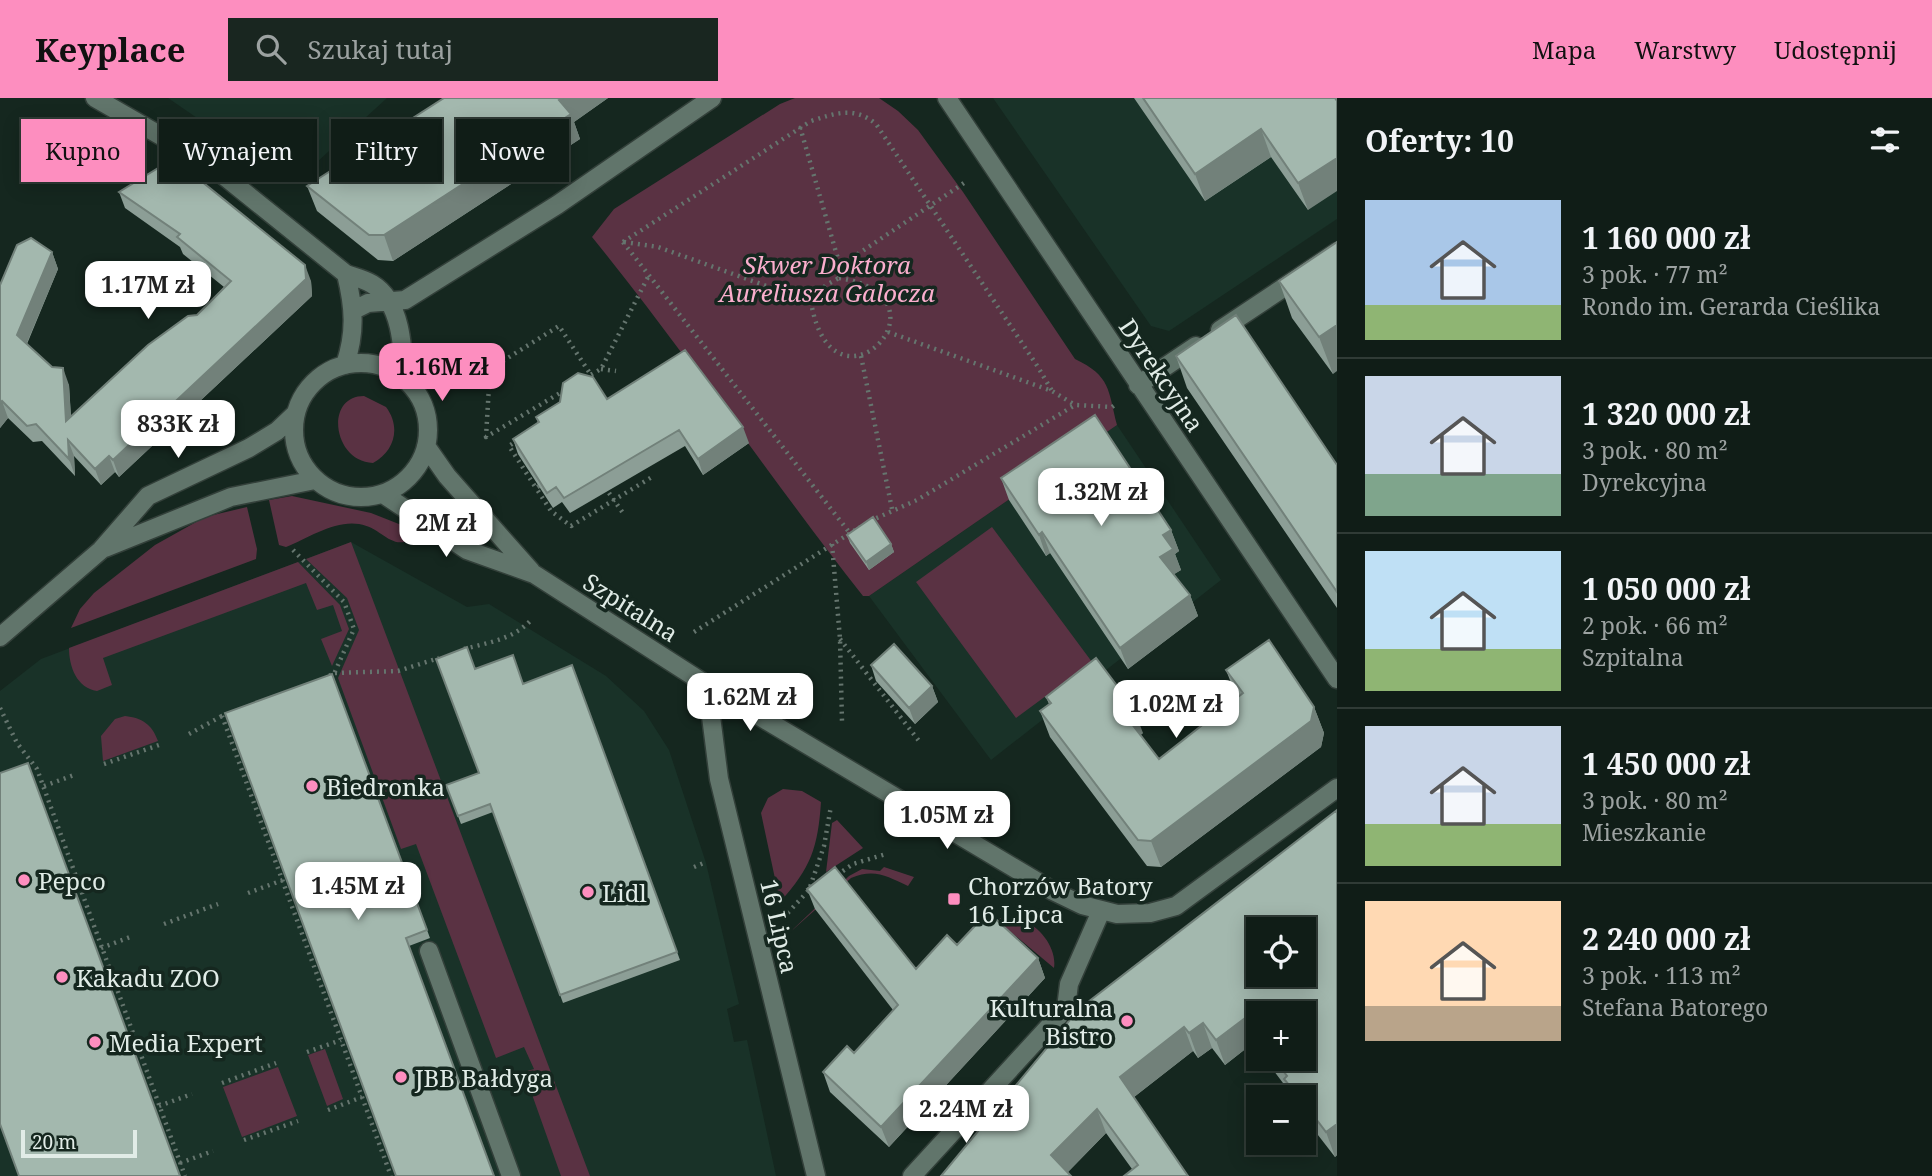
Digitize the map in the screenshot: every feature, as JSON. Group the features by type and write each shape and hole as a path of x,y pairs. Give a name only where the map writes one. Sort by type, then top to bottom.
{"street":[{"path":"95,98 208,163 346,274 373,284 388,301 401,338 404,379"},
{"path":"354,310 368,303 405,300 557,205 712,98"},
{"name":"Dyrekcyjna","path":"947,98 1337,679"},
{"path":"1138,385 1337,253"},
{"path":"345,365 351,347 354,310 346,274"},
{"path":"0,637 101,550 148,496 249,448 277,430 296,413 310,386 326,373 345,365 376,365 404,379 418,396 426,415 426,446 411,475 383,494 353,497 332,491 315,480 302,463 295,444 296,413"},
{"name":"Szpitalna","path":"426,446 456,487 534,574"},
{"path":"101,550 230,497 315,480"},
{"name":"Szpitalna","path":"383,494 467,550 534,574 708,685 1053,891 1101,911 1140,914 1176,906 1337,788"},
{"name":"16 Lipca","path":"708,685 719,779 816,1176"},
{"path":"912,1176 1066,1008 1069,984 1101,911"},
{"path":"429,951 511,1176"}],"path":[{"path":"623,242 800,127 839,112 858,112 876,124 1052,391"},
{"path":"800,127 840,266 839,278"},
{"path":"840,266 955,189"},
{"path":"623,242 849,532"},
{"path":"623,242 658,247 811,302"},
{"path":"579,382 601,369 648,277"},
{"path":"839,278 867,284 879,291 888,303 888,332 879,345 861,356 835,352 822,341 816,329 811,302 826,285 839,278"},
{"path":"568,388 486,437 490,369 559,326 591,375"},
{"path":"888,332 1052,391 1075,405 1112,407 1138,385"},
{"path":"861,356 892,509"},
{"path":"601,369 615,371"},
{"path":"545,402 550,410"},
{"path":"694,632 849,532 892,509 917,500 1075,405"},
{"path":"520,439 509,446 551,511 571,526 652,477"},
{"path":"609,492 623,513"},
{"path":"832,544 841,639 842,722"},
{"path":"293,550 344,602 354,629 334,674"},
{"path":"461,650 508,637 522,630 531,620"},
{"path":"841,639 919,741"},
{"path":"321,678 334,674 398,671 448,655"},
{"path":"0,708 44,786 185,1176"},
{"path":"190,734 234,712"},
{"path":"222,716 391,1176"},
{"path":"104,764 159,745"},
{"path":"44,786 74,775"},
{"path":"779,922 808,890 824,846 831,806"},
{"path":"828,881 853,864 886,854"},
{"path":"694,867 706,863"},
{"path":"248,893 283,880"},
{"path":"808,890 818,886"},
{"path":"164,924 218,904"},
{"path":"101,948 134,936"},
{"path":"307,1052 341,1040"},
{"path":"222,1083 276,1063"},
{"path":"159,1106 192,1094"},
{"path":"328,1110 362,1097"},
{"path":"244,1140 298,1121"},
{"path":"180,1163 213,1152"}],"shaded area":[{"path":"168,98 387,98 364,119 331,119 331,149 317,162 317,119 199,119"},
{"path":"993,98 1337,98 1337,219 1169,331 1151,326"},
{"path":"1117,425 1221,580 991,760 869,596"},
{"path":"351,542 467,607 489,604 606,676 644,711 669,750 706,863 739,1004 727,1009 734,1042 747,1040 776,1176 0,1176 0,691 41,659"}],"green space":[{"name":"Skwer Doktora Aureliusza Galocza","path":"795,98 879,98 918,130 1075,359 1102,378 1109,393 1117,425 869,596 863,596 592,237 614,209 780,104"},
{"path":"364,396 386,407 394,430 391,445 373,463 359,460 349,452 338,429 343,406 351,399"},
{"path":"292,496 371,513 419,535 401,542 395,541 368,526 350,523 331,527 286,547 279,545 269,500"},
{"path":"247,507 257,549 256,559 71,628 80,609 94,593 155,545 205,517"},
{"path":"992,527 1092,662 1016,718 916,582"},
{"path":"351,542 590,1176 561,1176 524,1072 534,1069 524,1047 496,1058 416,844 401,849 338,678 359,630 347,598 306,559"},
{"path":"298,562 340,605 349,629 332,666 321,639 342,631 333,605 317,610 306,583 103,658 112,685 97,691 84,686 76,676 69,648"},
{"path":"125,716 146,723 158,741 103,761 101,736 115,719"},
{"path":"783,789 802,791 821,802 818,832 811,856 791,890 780,902 761,813 768,798"},
{"path":"837,820 863,848 826,872 832,823"},
{"path":"884,867 914,877 908,886 887,876 874,874 851,878 788,934 849,876 862,869 880,871"},
{"path":"1000,918 1020,919 1041,933 1053,953 1054,968 999,922"},
{"path":"325,1049 343,1099 327,1106 308,1055"},
{"path":"278,1067 297,1116 242,1137 223,1087"}],"building":[{"path":"444,98 563,98 559,100 571,114 563,119 456,119 456,182 466,182 384,235 369,235 307,186 331,171 331,182 442,182 442,119 411,119"},
{"path":"1143,98 1335,98 1337,158 1298,183 1261,129 1195,174"},
{"path":"159,168 159,182 202,182 305,265 306,279 113,460 109,456 95,469 68,440 69,459 36,424 27,426 2,401 0,403 0,285 17,245 31,238 52,252 17,335 52,367 63,368 66,421 148,345 188,316 197,315 231,281 177,237 180,234 119,192 135,182 145,182 145,176"},
{"path":"1337,242 1337,325 1319,337 1279,281"},
{"path":"1236,315 1337,465 1337,592 1176,356"},
{"path":"685,350 743,427 698,459 679,430 564,498 556,487 547,493 513,439 539,422 536,417 560,402 563,383 578,373 593,377 607,399"},
{"path":"1095,415 1171,530 1163,535 1173,549 1160,557 1190,595 1120,648 1042,532 1039,535 1001,478"},
{"path":"873,517 891,544 866,562 847,535"},
{"path":"1269,640 1314,707 1311,721 1151,841 1138,840 1040,711 1051,703 1046,697 1096,658 1133,707 1125,715 1159,759 1243,693 1226,670"},
{"path":"894,644 932,686 909,708 871,665"},
{"name":"Lidl","path":"467,647 475,669 513,655 523,684 572,665 677,952 560,995 490,804 458,816 446,785 479,773 436,659"},
{"path":"332,674 427,930 406,938 494,1176 396,1176 225,713"},
{"path":"28,763 180,1176 19,1176 0,1124 0,773"},
{"path":"1337,810 1337,1124 1326,1132 1316,1119 1316,1085 1289,1085 1284,1079 1287,1076 1283,1071 1316,1071 1316,1001 1246,1001 1246,1022 1244,1019 1216,1040 1203,1023 1189,1033 1184,1027 1120,1077 1188,1176 1124,1176 1138,1165 1097,1109 1051,1155 1071,1176 941,1176 1079,1009"},
{"path":"835,867 916,969 947,935 957,945 988,912 1038,958 881,1127 823,1072 847,1046 854,1053 898,1005 807,889"}],"place":[{"name":"Biedronka","path":"312,786"},
{"name":"Pepco","path":"24,880"},
{"name":"Lidl","path":"588,892"},
{"name":"Chorzów Batory 16 Lipca","path":"954,899"},
{"name":"Kakadu ZOO","path":"62,977"},
{"name":"Kulturalna Bistro","path":"1127,1021"},
{"name":"Media Expert","path":"95,1042"},
{"name":"JBB Bałdyga","path":"401,1077"}]}
